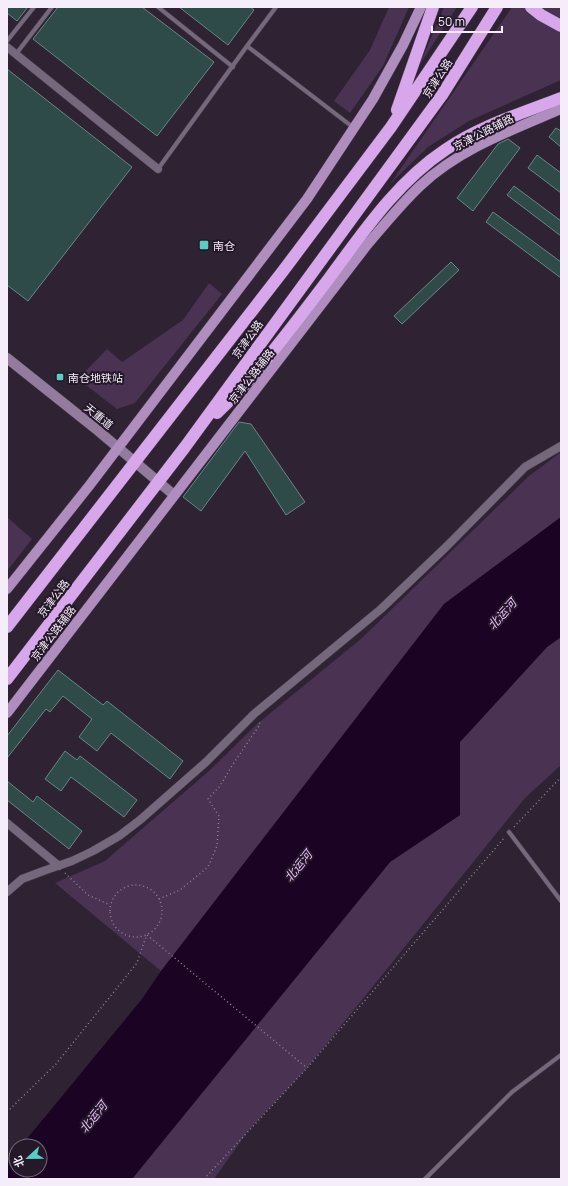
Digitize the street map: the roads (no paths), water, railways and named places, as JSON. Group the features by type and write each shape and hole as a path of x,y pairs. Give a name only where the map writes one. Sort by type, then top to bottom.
{"highway":[{"path":"391,127 433,7"},
{"name":"京津公路","path":"7,627 284,271 391,127 472,7"},
{"path":"531,7 541,15 561,26"},
{"name":"京津公路","path":"7,679 185,447 442,95 497,8"},
{"path":"185,447 246,383 282,341 376,216 414,173 446,149 480,130 561,98"}],"main road":[{"path":"7,589 118,448 307,199 373,99 396,58 421,7"},
{"name":"京津公路辅路","path":"7,714 367,245 420,186 446,165 475,147 561,109"}],"street":[{"path":"7,47 158,169"},
{"name":"天重道","path":"7,358 136,462 174,495"},
{"path":"7,892 22,879 93,851 119,836 140,820 206,762 262,707 382,609 525,467 561,446"},
{"path":"7,823 58,866"}],"lane":[{"path":"7,41 34,7"},
{"path":"15,54 52,7"},
{"path":"158,7 233,67"},
{"path":"158,169 276,7"},
{"path":"247,46 354,128"},
{"path":"509,832 561,901"},
{"path":"425,1179 512,1092 561,1055"}],"water":[{"name":"北运河","path":"561,517 561,637 547,647 460,742 460,815 390,862 132,1179 7,1179 8,1162 8,1178 48,1178 48,1138 28,1138 142,999 161,971 444,604"}],"place":[{"name":"南仓","path":"204,245"},
{"name":"南仓地铁站","path":"60,377"}]}
